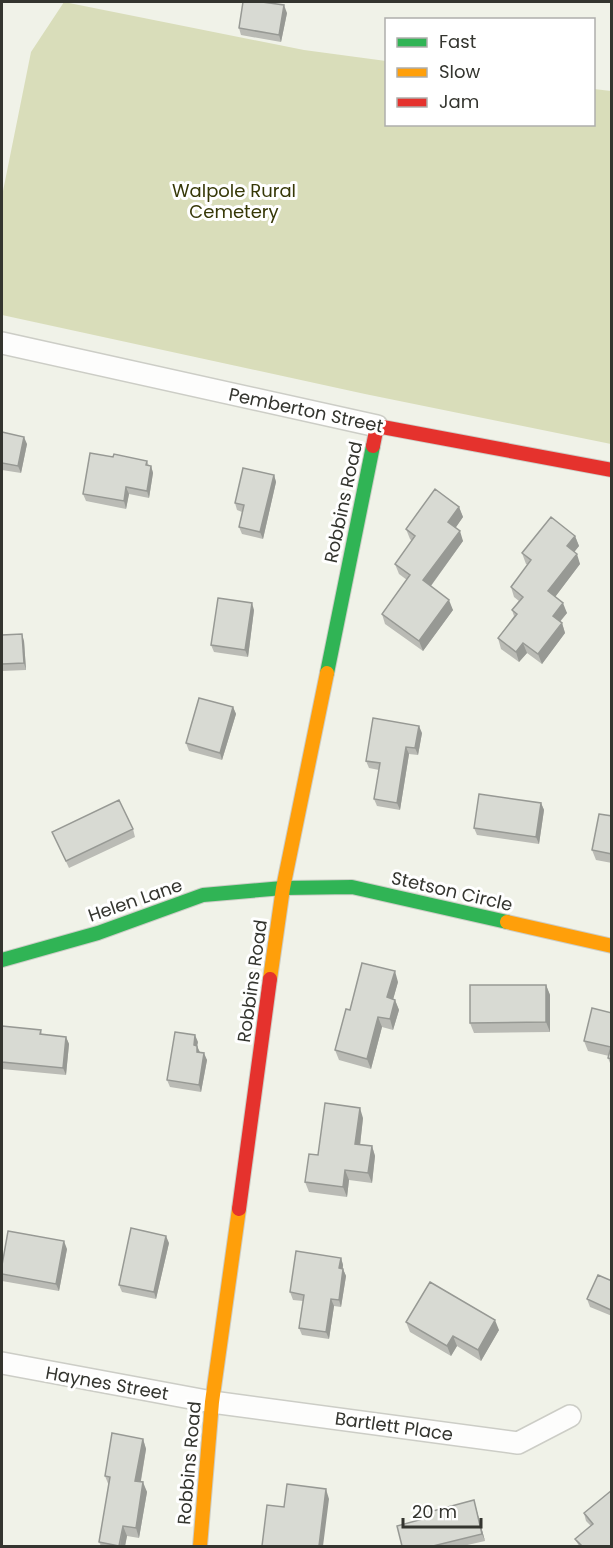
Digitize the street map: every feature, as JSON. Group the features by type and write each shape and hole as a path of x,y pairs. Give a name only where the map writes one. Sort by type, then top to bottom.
{"street":[{"name":"Pemberton Street","path":"2,343 377,426 612,470"},
{"name":"Robbins Road","path":"200,1546 212,1402 283,888 377,426"},
{"name":"Stetson Circle","path":"283,888 352,887 612,946"},
{"name":"Helen Lane","path":"2,960 99,933 203,895 283,888"},
{"name":"Haynes Street","path":"2,1363 212,1402"},
{"name":"Bartlett Place","path":"212,1402 518,1443 570,1416"}],"green space":[{"name":"Walpole Rural Cemetery","path":"64,2 304,50 385,61 385,126 595,126 595,89 611,91 611,444 365,394 2,315 2,196 31,52"}],"building":[{"path":"243,2 284,5 279,35 239,28"},
{"path":"2,432 24,437 18,466 2,463"},
{"path":"90,453 113,457 114,454 147,461 146,465 151,466 147,491 126,487 124,501 83,494"},
{"path":"243,468 274,475 260,532 239,527 244,505 235,503"},
{"path":"435,489 459,507 448,522 460,531 423,580 449,600 419,641 382,614 410,575 395,564 415,536 406,529"},
{"path":"551,517 575,536 567,546 577,554 548,591 563,603 553,616 562,623 538,654 523,643 516,652 498,638 517,614 512,610 523,597 511,587 531,560 522,553"},
{"path":"218,598 252,603 245,650 211,645"},
{"path":"22,634 24,663 2,664 2,635"},
{"path":"199,698 233,707 220,753 186,743"},
{"path":"373,718 419,726 415,748 406,747 397,803 374,799 380,763 366,761"},
{"path":"479,794 541,803 536,837 474,828"},
{"path":"119,800 133,829 66,861 52,832"},
{"path":"599,814 612,816 612,854 592,850"},
{"path":"362,963 395,971 387,997 395,1000 390,1019 378,1017 367,1059 335,1050 346,1009 350,1010"},
{"path":"470,985 546,985 546,1022 470,1023"},
{"path":"592,1008 612,1013 612,1059 608,1058 611,1047 584,1041"},
{"path":"2,1026 41,1030 40,1034 66,1037 63,1068 2,1062"},
{"path":"175,1032 195,1035 194,1045 197,1046 197,1052 204,1053 199,1085 167,1080"},
{"path":"325,1103 360,1108 355,1144 372,1146 368,1173 345,1170 343,1187 305,1182 309,1154 318,1155"},
{"path":"131,1228 166,1236 154,1292 119,1285"},
{"path":"8,1231 64,1241 56,1284 2,1274"},
{"path":"296,1251 341,1258 339,1268 343,1269 339,1300 331,1299 326,1332 299,1328 304,1295 290,1292"},
{"path":"598,1275 612,1281 611,1310 587,1299"},
{"path":"430,1282 495,1320 478,1350 453,1336 447,1346 406,1322"},
{"path":"112,1433 143,1439 135,1481 143,1482 136,1528 123,1526 119,1546 99,1542 110,1477 105,1476"},
{"path":"287,1484 326,1489 319,1546 262,1546 267,1505 284,1507"},
{"path":"612,1490 612,1546 582,1546 575,1539 593,1524 584,1513"},
{"path":"474,1500 482,1534 433,1546 402,1546 397,1526 430,1517 429,1512"}],"traffic: fast":[{"path":"327,673 373,446"},
{"path":"2,960 98,933 203,895 283,888 352,887 507,922"}],"traffic: slow":[{"path":"270,979 283,888 327,673"},
{"path":"507,922 612,946"},
{"path":"200,1546 212,1402 239,1209"}],"traffic: jam":[{"path":"373,446 377,426 612,470"},
{"path":"239,1209 270,979"}]}
